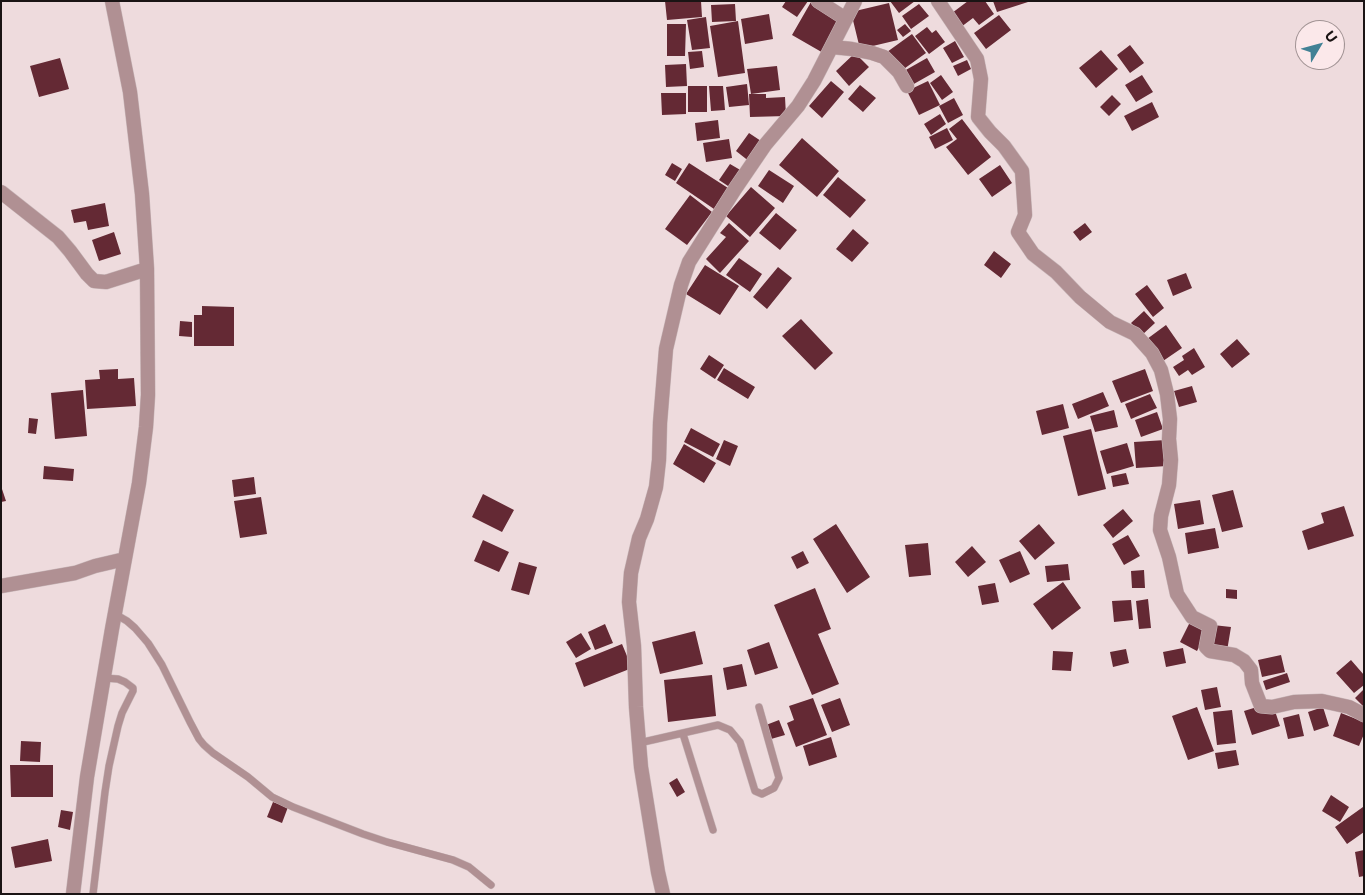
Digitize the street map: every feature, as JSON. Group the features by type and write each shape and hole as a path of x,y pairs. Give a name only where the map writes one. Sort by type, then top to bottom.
{"street":[{"path":"73,894 87,777 139,483 146,427 148,371 147,269 142,194 130,92 112,1"},
{"path":"818,1 846,20"},
{"path":"664,894 658,872 638,743 634,646 629,602 631,573 639,538 647,519 656,487 666,350 681,285 689,262 765,145 803,98 814,81 855,1"},
{"path":"938,1 977,59 982,79 978,117 1004,146 1022,171 1025,214 1018,232 1033,254 1056,272 1080,297 1110,322 1135,334 1152,353 1161,370 1167,394 1170,419 1171,460 1169,485 1161,516 1160,530 1178,594 1192,617 1210,626 1206,647 1210,651 1234,655 1244,661 1251,670 1252,683 1261,706 1322,701 1349,707 1364,716"},
{"path":"832,47 852,48 872,52 884,57 899,72 907,86"},
{"path":"1,192 58,237 94,281 106,282 147,269"},
{"path":"1,586 75,573 125,559"}],"lane":[{"path":"115,614 135,628 148,643 162,665 190,722 204,745 272,797 363,834 453,860 469,868 491,885"},
{"path":"93,894 110,766 118,726 133,691 133,688 125,682 118,679 104,678"},
{"path":"638,743 718,726 730,730 740,742 755,791 762,794 774,788 779,778 759,707"},
{"path":"683,734 713,830"}],"building":[{"path":"665,1 701,1 702,17 667,20"},
{"path":"786,1 808,1 797,17 782,7"},
{"path":"890,1 915,1 899,13"},
{"path":"968,1 985,1 994,14 979,25 973,18 961,27 952,13"},
{"path":"993,1 1028,1 1028,2 997,12"},
{"path":"811,2 844,21 825,54 792,35"},
{"path":"889,3 898,40 860,49 851,12"},
{"path":"735,4 736,21 712,22 711,5"},
{"path":"919,4 929,16 911,29 902,16"},
{"path":"769,14 773,39 745,44 741,19"},
{"path":"999,15 1011,30 986,49 974,33"},
{"path":"706,17 710,48 692,50 687,20"},
{"path":"738,21 745,73 718,77 710,26"},
{"path":"667,24 686,24 685,56 667,56"},
{"path":"905,24 911,31 903,37 897,30"},
{"path":"927,27 932,33 936,30 945,42 929,54 915,36"},
{"path":"912,34 926,53 901,71 887,52"},
{"path":"955,41 964,57 952,63 943,48"},
{"path":"1130,45 1144,63 1130,73 1117,55"},
{"path":"1101,50 1118,69 1096,88 1079,68"},
{"path":"702,51 704,67 690,69 688,52"},
{"path":"855,53 869,67 849,86 836,71"},
{"path":"60,58 69,89 39,97 30,66"},
{"path":"927,58 935,72 912,85 904,71"},
{"path":"967,60 971,69 958,76 953,66"},
{"path":"686,64 687,86 666,87 665,65"},
{"path":"777,66 780,90 751,94 747,69"},
{"path":"941,75 953,92 942,100 930,83"},
{"path":"1142,75 1153,92 1136,102 1125,85"},
{"path":"831,81 844,92 822,118 809,106"},
{"path":"928,81 940,105 919,115 907,91"},
{"path":"747,84 749,105 729,107 726,87"},
{"path":"860,85 876,98 863,112 848,99"},
{"path":"688,86 707,86 707,112 688,112"},
{"path":"709,86 723,86 725,110 711,111"},
{"path":"661,93 686,93 686,114 662,115"},
{"path":"749,94 766,94 766,98 785,97 786,116 750,117"},
{"path":"1112,95 1121,104 1109,116 1100,107"},
{"path":"954,98 963,115 948,123 939,106"},
{"path":"1152,102 1159,117 1132,131 1124,116"},
{"path":"940,114 946,124 931,135 924,124"},
{"path":"962,119 991,157 968,175 946,147 957,139 949,129"},
{"path":"718,120 720,138 697,141 695,123"},
{"path":"947,128 953,140 935,149 929,137"},
{"path":"749,133 764,143 750,162 736,151"},
{"path":"802,138 839,171 817,197 779,165"},
{"path":"729,139 732,158 706,162 703,143"},
{"path":"672,163 682,169 675,181 665,175"},
{"path":"689,163 728,188 714,209 676,183"},
{"path":"730,164 742,171 731,188 719,180"},
{"path":"1000,165 1012,183 992,197 979,179"},
{"path":"769,170 794,186 783,203 758,186"},
{"path":"838,177 866,200 850,218 823,195"},
{"path":"751,187 775,208 750,237 726,216"},
{"path":"690,195 712,212 687,245 665,229"},
{"path":"105,203 109,226 88,230 86,221 74,223 71,210"},
{"path":"776,213 797,230 780,250 759,233"},
{"path":"729,223 749,241 720,273 706,259 726,237 720,233"},
{"path":"1085,223 1092,232 1080,241 1073,232"},
{"path":"853,229 869,243 852,262 836,249"},
{"path":"114,232 121,254 99,261 92,240"},
{"path":"994,251 1011,264 1001,278 984,265"},
{"path":"739,258 762,274 750,292 726,275"},
{"path":"705,265 739,286 720,315 686,294"},
{"path":"778,267 792,278 767,309 753,297"},
{"path":"1186,273 1192,288 1173,296 1167,280"},
{"path":"1147,285 1164,308 1153,317 1135,294"},
{"path":"202,306 234,307 234,346 194,346 194,315 202,315"},
{"path":"1144,311 1155,323 1142,335 1131,323"},
{"path":"801,319 833,353 815,370 782,336"},
{"path":"180,321 192,322 192,337 179,336"},
{"path":"1166,325 1182,348 1163,361 1147,339"},
{"path":"1237,339 1250,354 1232,368 1220,354"},
{"path":"1194,348 1205,367 1192,375 1188,370 1179,376 1173,367 1184,360 1182,356"},
{"path":"709,355 724,365 715,379 700,369"},
{"path":"724,368 755,387 748,399 717,380"},
{"path":"118,369 118,379 134,378 136,406 87,409 85,380 100,379 99,370"},
{"path":"1145,369 1153,391 1121,403 1112,381"},
{"path":"1192,386 1197,402 1179,407 1174,391"},
{"path":"83,390 87,436 55,439 51,393"},
{"path":"1103,392 1109,406 1078,419 1072,404"},
{"path":"1150,394 1157,408 1131,419 1125,404"},
{"path":"1063,404 1069,428 1042,435 1036,411"},
{"path":"1114,410 1118,427 1095,432 1090,416"},
{"path":"1157,412 1163,429 1141,437 1135,420"},
{"path":"29,418 38,419 36,434 28,433"},
{"path":"691,428 720,444 713,457 684,442"},
{"path":"1091,429 1106,489 1078,496 1063,436"},
{"path":"724,440 738,446 730,466 716,459"},
{"path":"1166,440 1167,466 1136,468 1134,442"},
{"path":"1127,443 1134,466 1107,474 1100,451"},
{"path":"684,444 716,463 704,483 673,464"},
{"path":"44,466 74,469 73,481 43,479"},
{"path":"1126,473 1129,484 1113,487 1111,476"},
{"path":"254,477 256,494 234,497 232,480"},
{"path":"1,486 6,501 1,502"},
{"path":"1233,490 1243,527 1222,532 1212,495"},
{"path":"483,494 514,510 502,532 472,517"},
{"path":"261,497 267,534 240,538 234,501"},
{"path":"1200,500 1204,524 1178,529 1174,504"},
{"path":"1344,506 1354,536 1308,550 1302,531 1324,523 1321,513"},
{"path":"1123,509 1133,521 1113,538 1103,525"},
{"path":"836,524 870,577 847,593 813,539"},
{"path":"1039,524 1055,543 1035,560 1019,541"},
{"path":"1215,528 1219,548 1188,554 1185,533"},
{"path":"1128,535 1140,556 1124,565 1112,544"},
{"path":"483,540 509,552 499,572 474,561"},
{"path":"928,543 931,575 909,577 905,545"},
{"path":"972,546 986,562 968,577 955,562"},
{"path":"803,551 809,563 797,569 791,557"},
{"path":"1020,551 1030,574 1010,583 999,560"},
{"path":"519,562 537,567 529,595 511,590"},
{"path":"1068,564 1070,580 1047,582 1045,566"},
{"path":"1144,570 1145,588 1132,588 1131,571"},
{"path":"1063,582 1081,608 1052,630 1033,604"},
{"path":"995,583 999,602 982,605 978,586"},
{"path":"815,588 831,629 818,634 839,684 812,695 774,605"},
{"path":"1226,589 1237,590 1237,599 1226,598"},
{"path":"1148,599 1151,628 1139,629 1136,601"},
{"path":"1131,600 1133,620 1114,622 1112,601"},
{"path":"1192,618 1209,627 1197,651 1180,642"},
{"path":"605,624 613,643 595,650 588,632"},
{"path":"1213,625 1231,627 1227,651 1210,648"},
{"path":"695,631 703,664 660,674 652,642"},
{"path":"581,633 591,649 576,658 566,642"},
{"path":"769,642 778,668 755,675 747,650"},
{"path":"622,644 632,668 584,687 575,663"},
{"path":"1183,648 1186,663 1166,667 1163,652"},
{"path":"1126,649 1129,663 1113,667 1110,652"},
{"path":"1053,651 1073,652 1071,671 1052,670"},
{"path":"1281,655 1285,672 1262,677 1258,660"},
{"path":"1351,660 1364,675 1364,685 1354,693 1336,673"},
{"path":"742,664 747,686 727,690 723,668"},
{"path":"1287,673 1290,682 1266,690 1263,681"},
{"path":"712,675 716,716 668,722 664,680"},
{"path":"1217,687 1221,707 1205,710 1201,690"},
{"path":"1364,689 1364,707 1355,698"},
{"path":"813,698 827,735 796,747 787,723 794,720 789,706"},
{"path":"840,698 850,725 832,732 821,705"},
{"path":"1197,707 1214,751 1188,760 1172,716"},
{"path":"1257,707 1259,713 1274,708 1280,726 1252,735 1244,711"},
{"path":"1323,707 1329,726 1314,731 1308,712"},
{"path":"1232,710 1236,743 1217,745 1213,712"},
{"path":"1341,713 1364,722 1364,734 1359,746 1333,736"},
{"path":"1299,714 1304,736 1288,739 1283,718"},
{"path":"779,720 785,735 771,739 766,725"},
{"path":"831,737 837,757 809,766 803,746"},
{"path":"21,741 41,742 40,762 20,761"},
{"path":"1236,750 1239,765 1218,769 1215,753"},
{"path":"10,765 53,765 53,797 11,797"},
{"path":"677,778 685,792 677,797 669,783"},
{"path":"1331,795 1349,807 1340,822 1322,811"},
{"path":"273,802 288,807 282,823 267,817"},
{"path":"1363,807 1364,832 1347,844 1335,827"},
{"path":"61,810 73,812 70,830 58,827"},
{"path":"48,839 52,861 15,868 11,847"},
{"path":"1364,850 1364,876 1359,877 1355,852"}]}
